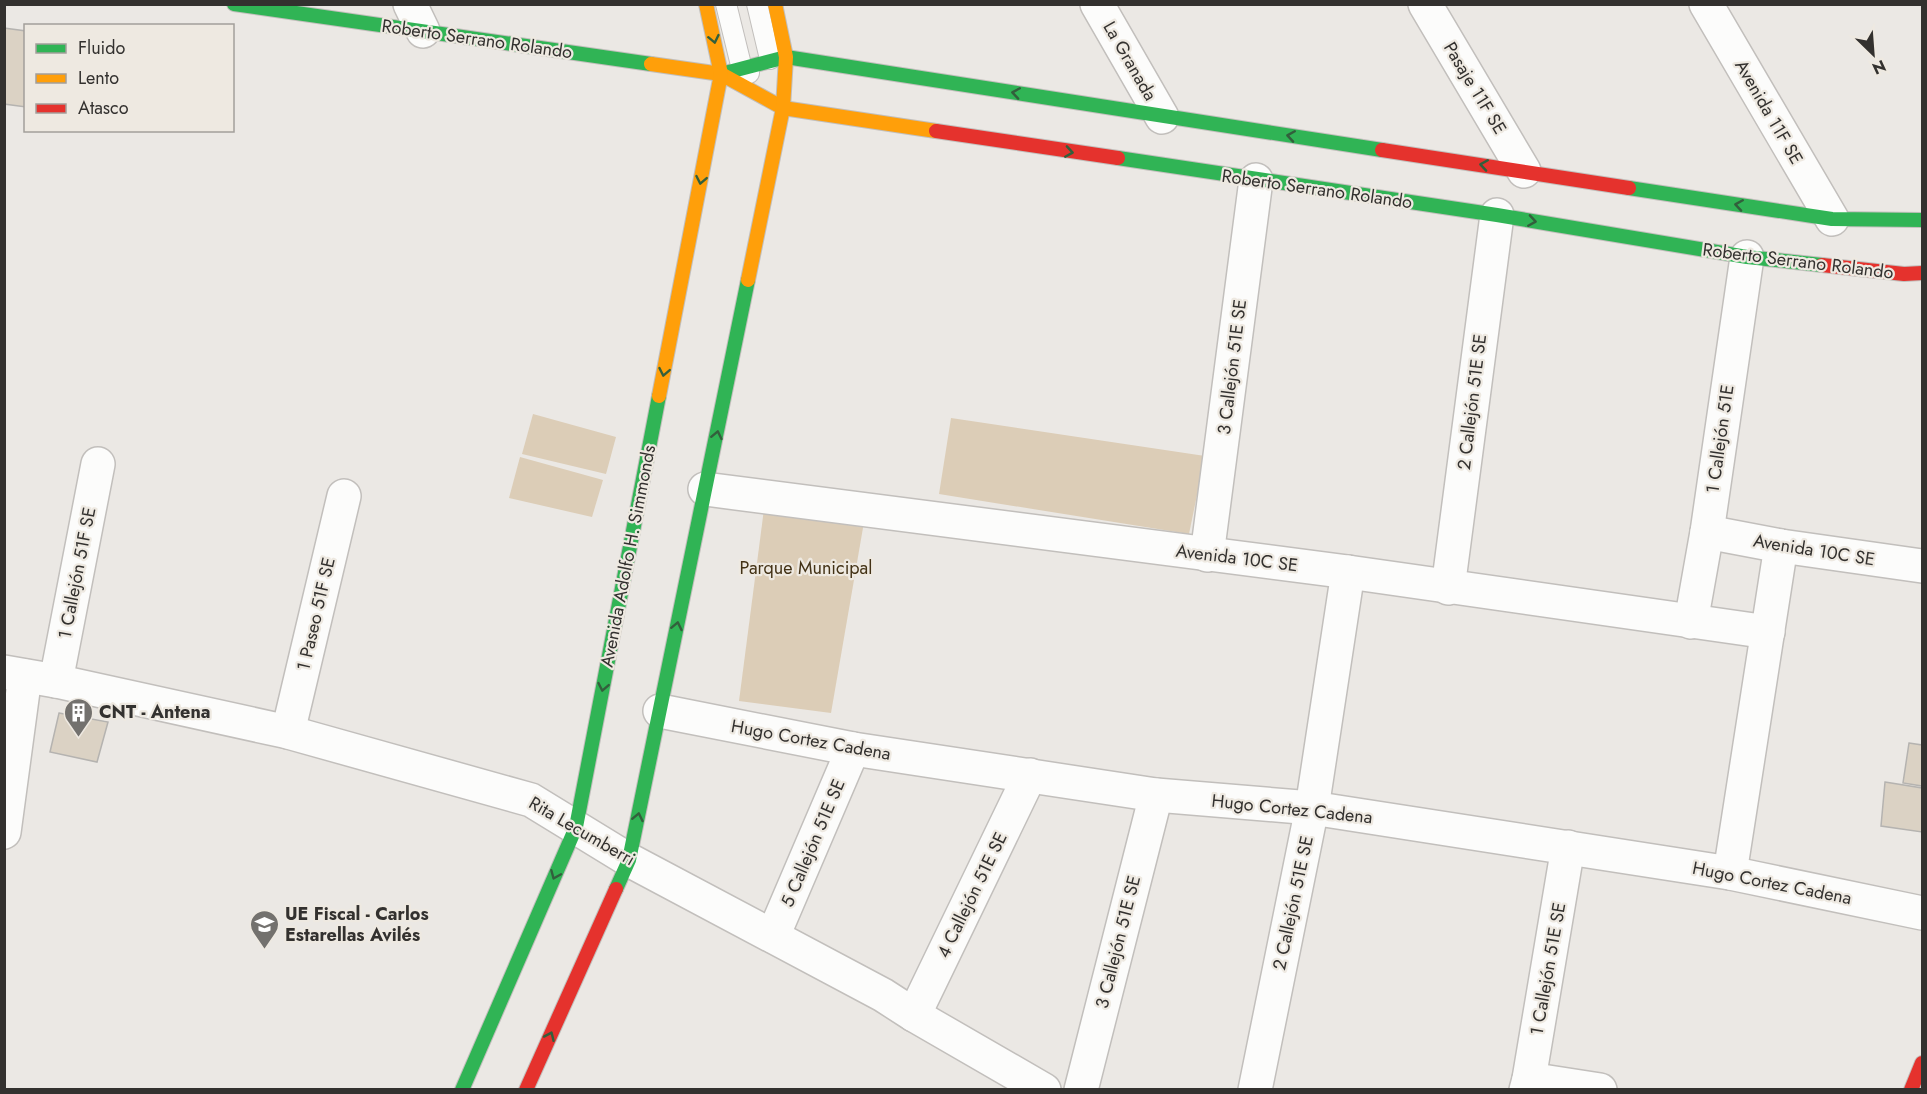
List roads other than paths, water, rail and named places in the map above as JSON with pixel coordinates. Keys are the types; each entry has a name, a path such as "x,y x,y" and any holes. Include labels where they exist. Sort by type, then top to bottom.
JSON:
{"main road":[{"name":"Roberto Serrano Rolando","path":"234,4 417,18 721,74 784,103 1256,180 1497,215 1747,256 1904,274 1923,273"},
{"name":"Avenida Adolfo H. Simmonds","path":"462,1089 576,827 721,74 706,4"},
{"path":"526,1089 629,860 784,103 775,4"},
{"name":"Roberto Serrano Rolando","path":"721,74 781,64 1162,117 1832,219 1923,220"},
{"path":"1911,1089 1923,1063"}],"street":[{"name":"La Granada","path":"1097,4 1162,117"},
{"name":"Pasaje 11F SE","path":"1425,4 1524,171"},
{"name":"Avenida 11F SE","path":"1707,4 1832,219"},
{"name":"3 Callejón 51E SE","path":"1207,555 1256,180"},
{"name":"2 Callejón 51E SE","path":"1448,588 1497,215"},
{"name":"1 Callejón 51E","path":"1691,622 1707,532 1747,256"},
{"name":"1 Callejón 51F SE","path":"4,832 28,676 98,464"},
{"name":"Avenida 10C SE","path":"705,489 1348,572 1768,632"},
{"name":"1 Paseo 51F SE","path":"288,732 344,496"},
{"name":"Avenida 10C SE","path":"1707,532 1781,546 1923,566"},
{"path":"1730,873 1781,546"},
{"name":"2 Callejón 51E SE","path":"1255,1089 1312,808 1348,572"},
{"name":"Rita Lecumberri","path":"28,676 288,732 531,800 629,860 884,995 914,1015 1044,1089"},
{"name":"Hugo Cortez Cadena","path":"660,711 853,749 1156,795 1312,808 1730,873 1923,914"},
{"name":"5 Callejón 51E SE","path":"773,936 853,749"},
{"name":"4 Callejón 51E SE","path":"914,1015 1030,775"},
{"name":"3 Callejón 51E SE","path":"1081,1089 1156,795"},
{"name":"1 Callejón 51E SE","path":"1528,1084 1568,847"},
{"path":"1528,1084 1600,1089"}],"lane":[{"path":"726,4 742,69"},
{"path":"757,4 781,64"},
{"name":"Roberto Serrano Rolando","path":"781,64 1828,230 1923,230"},
{"name":"Roberto Serrano Rolando","path":"742,69 784,103 1736,240 1907,263 1923,262"}],"place":[{"name":"CNT - Antena","path":"78,738"},
{"name":"UE Fiscal - Carlos Estarellas Avilés","path":"264,950"}],"park label":[{"name":"Parque Municipal","path":"806,568"}]}
